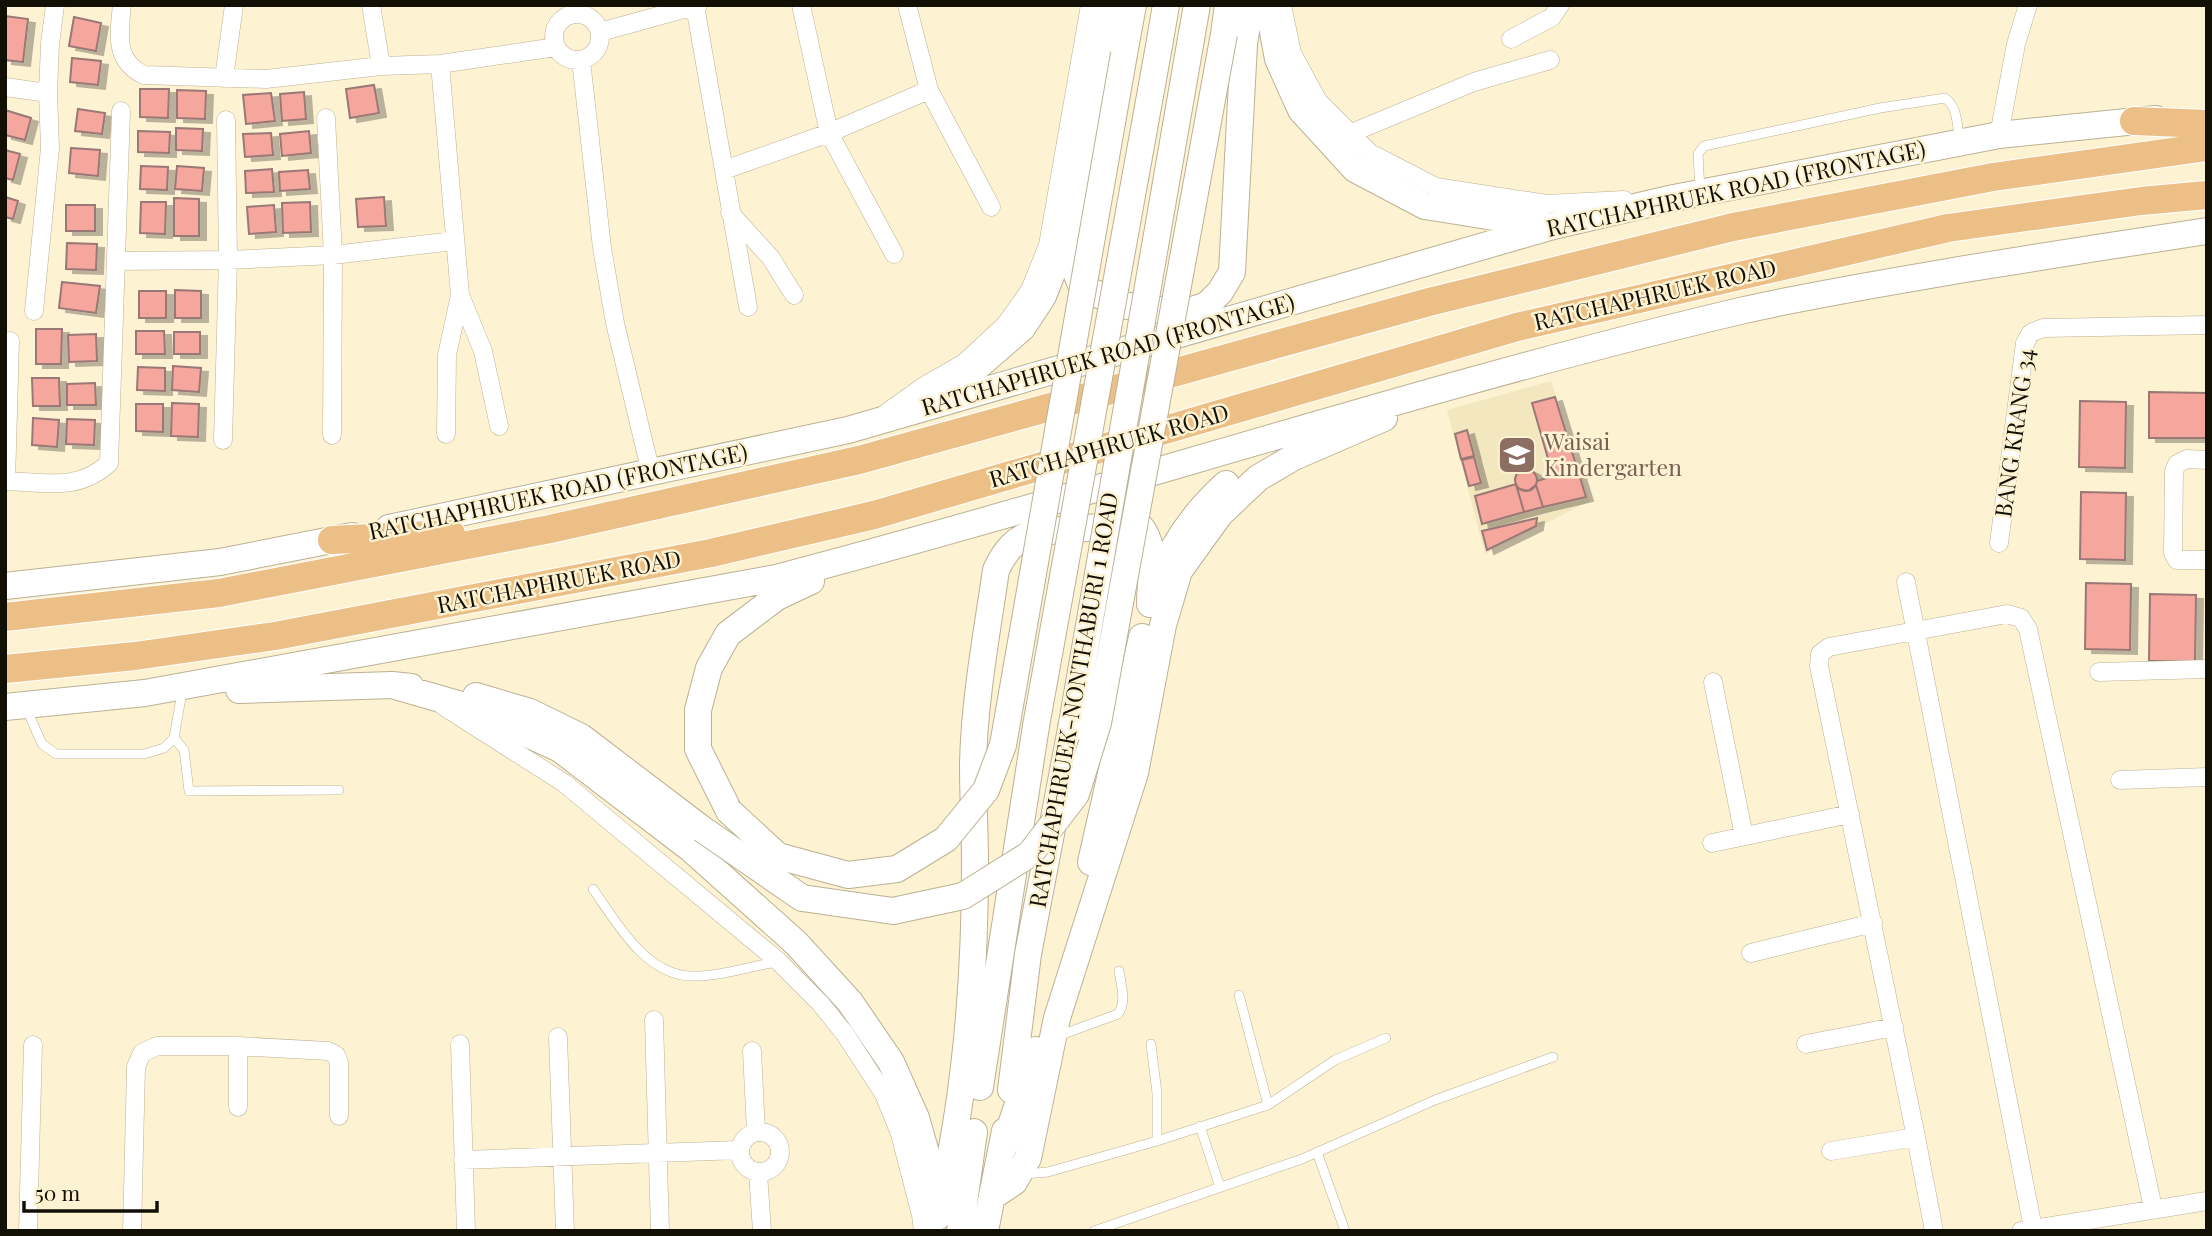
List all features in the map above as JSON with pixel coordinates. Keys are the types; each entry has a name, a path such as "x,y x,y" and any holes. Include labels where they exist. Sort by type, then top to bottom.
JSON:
{"main road":[{"path":"932,406 1022,328 1042,296 1064,243 1110,5"},
{"path":"873,553 777,597 729,634 709,668 698,710 698,749 729,811 778,856 848,876 897,869 946,839 986,790 1003,745 1133,5"},
{"name":"RATCHAPHRUEK-NONTHABURI 1 ROAD","path":"960,1231 992,997 1035,726 1167,5"},
{"name":"RATCHAPHRUEK-NONTHABURI 1 ROAD","path":"985,1231 1003,1149 1028,954 1071,729 1197,5"},
{"path":"15,706 145,693 393,685 466,693 530,712 581,737 702,829 802,898 893,911 963,896 1030,854 1076,794 1098,723 1228,5"},
{"path":"1064,243 1082,287 1121,305 1184,313 1207,304 1220,292 1231,272 1244,44 1251,5"},
{"path":"1268,5 1278,59 1301,110 1355,169 1425,206 1553,226"},
{"name":"RATCHAPHRUEK ROAD (FRONTAGE)","path":"5,586 220,562 651,473 872,423 1553,226 1700,192 1999,135 2207,113"},
{"path":"2134,121 2207,124"},
{"name":"RATCHAPHRUEK ROAD","path":"5,617 219,593 550,529 859,460 1429,302 1733,227 1993,177 2207,147"},
{"name":"RATCHAPHRUEK ROAD","path":"5,669 135,656 275,636 712,552 874,515 1517,327 1948,228 2141,201 2207,195"},
{"path":"145,693 726,589 873,553 1335,419 1573,353 1742,310 1866,286 2207,231"},
{"path":"993,1196 1014,1182 1028,1158 1057,1018 1135,773 1163,625 1179,570 1220,514 1258,478 1294,457 1366,428 1429,394"},
{"path":"1003,1149 1075,934 1150,604 1167,556 1193,517 1240,471 1335,419"},
{"path":"932,1226 952,1159 964,1082 972,987 974,756 996,570 1013,542 1024,535 1138,524 1145,531 1150,545 1150,604"},
{"path":"331,540 550,529"},
{"path":"393,685 468,707 560,749 691,849 796,943 850,1002 891,1062 916,1118 932,1174 932,1226"}],"street":[{"path":"34,311 50,148 48,93 55,5"},
{"path":"122,5 122,55 132,69 144,75 266,79 381,66 440,64 556,47"},
{"path":"225,78 234,5"},
{"path":"371,5 381,66"},
{"path":"801,5 829,133 894,254"},
{"path":"907,5 929,90 991,207"},
{"path":"872,423 924,386 964,363 1006,324 1030,290 1048,244 1090,5"},
{"path":"1282,5 1292,53 1318,101 1370,153 1436,187 1547,204 1674,198"},
{"path":"1511,39 1552,17 1560,5"},
{"path":"1999,135 2016,44 2028,5"},
{"path":"600,32 696,6 748,307"},
{"path":"569,14 582,14 594,20 600,32 599,44 592,55 581,60 571,59 562,55 556,47 553,34 558,22 569,14"},
{"path":"581,60 602,248 615,323 651,473"},
{"path":"1349,134 1474,82 1550,60"},
{"path":"440,64 460,295 483,351 499,426"},
{"path":"5,87 48,93"},
{"path":"724,170 829,133 929,90"},
{"path":"10,341 5,481 75,483 97,474 109,463 121,111"},
{"path":"326,118 333,255 332,435"},
{"path":"223,440 228,260 226,120"},
{"path":"730,212 771,258 794,295"},
{"path":"117,261 333,255 454,241"},
{"path":"446,434 447,355 460,295"},
{"name":"BANG KRANG 34","path":"1999,543 2025,343 2031,333 2043,328 2207,324"},
{"path":"2207,460 2187,459 2177,464 2174,471 2173,553 2177,560 2207,560"},
{"path":"1906,582 2027,1229 2207,1200"},
{"path":"1934,1231 1819,666 1821,654 1829,648 2007,614 2021,618 2028,629 2153,1208"},
{"path":"2099,672 2207,668"},
{"path":"1713,682 1744,836"},
{"path":"429,695 471,725 564,783 778,961 820,1003 845,1034 884,1094 900,1134 921,1215 932,1226"},
{"path":"2120,780 2207,777"},
{"path":"1712,843 1850,814"},
{"path":"1751,953 1873,923"},
{"path":"654,1020 660,1231"},
{"path":"1806,1044 1894,1027"},
{"path":"558,1037 565,1231"},
{"path":"460,1044 466,1231"},
{"path":"27,1231 33,1045"},
{"path":"132,1231 136,1067 142,1053 157,1046 238,1046 328,1051 336,1055 339,1063 338,1116"},
{"path":"238,1046 238,1107"},
{"path":"752,1051 756,1132"},
{"path":"756,1132 769,1134 775,1139 780,1151 777,1164 772,1169 758,1173 746,1168 739,1150 745,1138 756,1132"},
{"path":"1831,1152 1916,1136"},
{"path":"463,1160 739,1150"},
{"path":"758,1173 762,1231"}],"lane":[{"path":"1700,192 1698,154 1704,146 1880,108 1945,98 1954,109 1961,142"},
{"path":"15,706 42,744 56,754 144,754 164,748 174,737 182,692"},
{"path":"174,737 184,750 189,790 339,790"},
{"path":"593,889 626,935 651,961 666,970 687,976 703,976 778,961"},
{"path":"1054,1038 1118,1014 1123,1000 1118,971"},
{"path":"1239,995 1268,1104"},
{"path":"1021,1174 1048,1172 1157,1141 1268,1104 1335,1060 1386,1038"},
{"path":"1151,1044 1157,1093 1157,1141"},
{"path":"1094,1231 1317,1152 1435,1100 1553,1057"},
{"path":"1200,1126 1220,1187"},
{"path":"1317,1152 1345,1231"}],"shaded area":[{"name":"Waisai Kindergarten","path":"1551,381 1590,501 1485,554 1447,410"}],"building":[{"path":"5,16 28,19 23,62 5,60"},
{"path":"74,17 101,23 96,51 69,46"},
{"path":"72,58 101,61 98,85 70,82"},
{"path":"374,85 379,113 350,118 346,89"},
{"path":"140,89 169,89 168,118 140,117"},
{"path":"177,90 206,91 205,119 177,118"},
{"path":"304,92 306,119 282,121 280,94"},
{"path":"271,93 275,121 246,124 243,95"},
{"path":"78,109 105,113 102,134 75,131"},
{"path":"5,110 31,118 25,140 5,135"},
{"path":"176,128 203,129 202,151 176,150"},
{"path":"138,131 170,132 169,153 138,152"},
{"path":"309,131 311,153 282,156 280,134"},
{"path":"271,133 273,155 245,157 243,134"},
{"path":"71,148 100,150 98,176 69,173"},
{"path":"5,150 20,154 13,180 5,178"},
{"path":"141,166 168,167 167,190 140,189"},
{"path":"177,166 204,168 202,191 175,189"},
{"path":"272,169 274,192 246,193 245,171"},
{"path":"308,170 310,189 280,191 279,172"},
{"path":"5,197 18,201 13,219 5,217"},
{"path":"384,197 386,226 358,227 356,199"},
{"path":"174,198 199,199 199,236 174,236"},
{"path":"141,202 166,202 165,234 140,233"},
{"path":"310,202 311,232 283,233 282,203"},
{"path":"66,205 95,205 95,231 66,231"},
{"path":"274,205 276,232 249,234 247,207"},
{"path":"67,243 97,244 96,270 66,269"},
{"path":"62,282 100,286 96,313 59,308"},
{"path":"175,290 201,291 201,318 175,318"},
{"path":"139,291 166,291 166,318 139,318"},
{"path":"36,329 62,329 61,364 36,364"},
{"path":"136,331 164,331 165,354 136,354"},
{"path":"174,332 200,332 200,354 174,354"},
{"path":"96,334 97,361 69,362 68,335"},
{"path":"173,366 201,368 199,392 172,390"},
{"path":"138,367 165,368 165,391 137,390"},
{"path":"32,378 59,378 60,406 33,406"},
{"path":"95,383 96,405 67,405 67,384"},
{"path":"2149,392 2207,393 2207,438 2149,438"},
{"path":"1555,397 1586,497 1543,507 1537,481 1553,476 1532,403"},
{"path":"2080,401 2126,402 2125,468 2079,467"},
{"path":"172,403 199,404 198,437 171,436"},
{"path":"136,404 163,404 163,432 136,431"},
{"path":"33,418 59,420 57,447 32,445"},
{"path":"67,419 95,420 94,445 66,444"},
{"path":"1467,430 1474,456 1461,459 1455,434"},
{"path":"1474,457 1481,483 1469,486 1462,460"},
{"path":"1526,469 1534,472 1537,480 1534,488 1526,491 1518,488 1515,480 1518,472"},
{"path":"1516,484 1524,512 1482,524 1475,496"},
{"path":"1536,485 1543,507 1524,512 1517,488 1528,491"},
{"path":"2081,492 2126,493 2125,560 2080,559"},
{"path":"1537,518 1536,526 1487,550 1482,531"},
{"path":"2086,583 2131,584 2130,650 2085,649"},
{"path":"2150,594 2196,595 2195,661 2149,661"}],"place":[{"name":"Waisai Kindergarten","path":"1517,455"}]}
